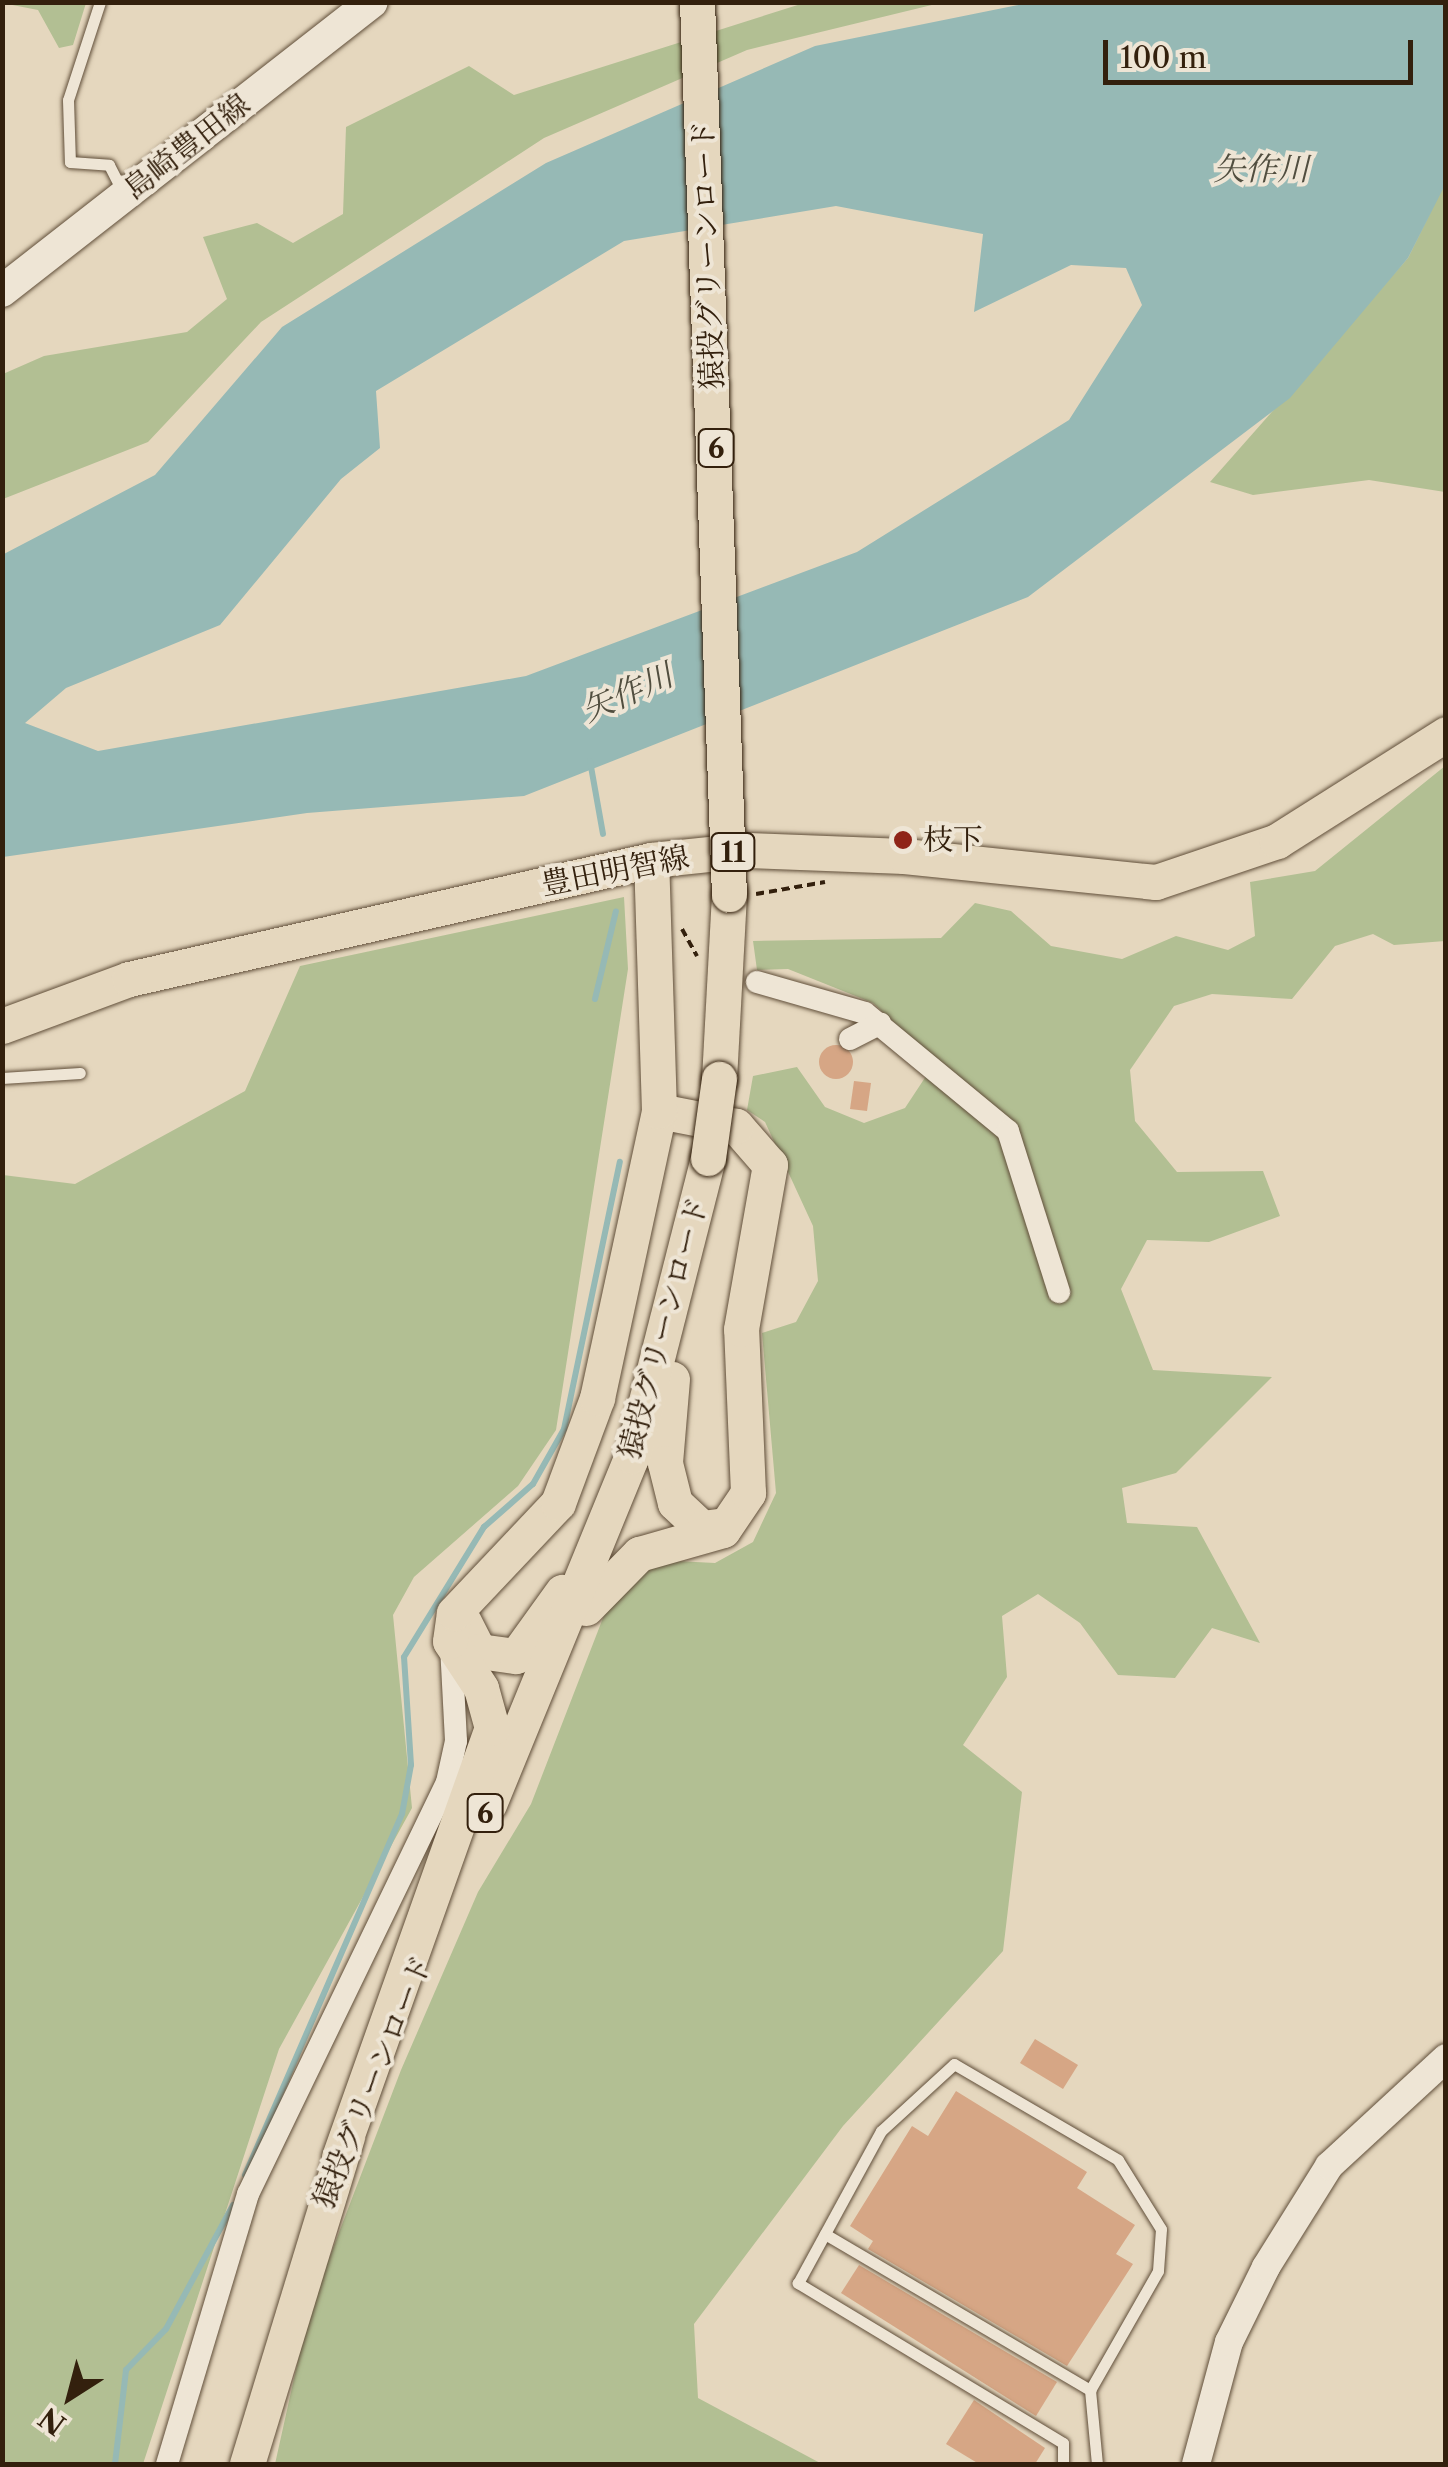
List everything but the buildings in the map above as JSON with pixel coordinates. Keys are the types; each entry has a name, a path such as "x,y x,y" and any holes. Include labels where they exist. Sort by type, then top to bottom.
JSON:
{"main road":[{"name":"島崎豊田線","path":"2,292 372,2"},
{"name":"猿投グリーンロード","path":"247,2464 339,2158 564,1638 661,1363 685,1276 708,1158 735,895 698,2"},
{"name":"豊田明智線","path":"2,1026 129,980 650,860 748,850 904,856 1156,882 1277,842 1446,734"},
{"path":"339,2158 382,2014 479,1780 492,1728 481,1688 450,1640 454,1613 543,1524 581,1455 659,1110 650,860"},
{"path":"564,1638 626,1562 735,1520 748,1492 741,1329 770,1165 736,1126 659,1110"},
{"path":"685,1276 668,1485 692,1523 735,1520"},
{"path":"483,1582 466,1608 466,1634 491,1657 516,1656 559,1598 661,1363"}],"street":[{"path":"757,982 842,1001 880,1024 1008,1132 1059,1292"},
{"path":"850,1039 880,1024"},
{"path":"167,2464 248,2194 446,1782 456,1741 450,1640"},
{"path":"1196,2464 1229,2342 1277,2250 1329,2166 1446,2058"}],"lane":[{"path":"100,2 68,100 70,162 109,165 126,195"},
{"path":"2,1078 80,1073"},
{"path":"1063,2464 1063,2443 798,2283 881,2131 954,2064 1118,2160 1161,2229 1158,2272 1090,2390 1097,2464"},
{"path":"825,2234 1090,2390"}],"path":[{"path":"735,895 830,882"},
{"path":"680,925 700,960"}],"green space":[{"path":"2,3 86,3 73,45 59,48 38,10"},
{"path":"804,3 940,3 747,50 544,138 261,322 148,442 3,499 3,374 44,356 187,332 227,299 203,237 257,223 293,243 343,214 346,127 469,66 514,95"},
{"path":"1445,183 1445,492 1369,480 1253,495 1210,482 1408,258"},
{"path":"1445,766 1445,941 1394,945 1373,934 1335,946 1292,999 1212,994 1174,1006 1130,1070 1135,1121 1177,1172 1263,1171 1280,1216 1209,1242 1147,1240 1121,1289 1153,1370 1272,1377 1176,1473 1122,1488 1127,1523 1197,1527 1260,1643 1212,1628 1175,1678 1118,1675 1080,1623 1038,1594 1002,1616 1007,1677 963,1745 1022,1792 1003,1951 843,2126 694,2324 698,2398 822,2464 275,2464 309,2311 401,2070 478,1892 531,1804 608,1605 657,1560 715,1563 753,1542 776,1493 762,1333 796,1322 818,1281 813,1226 765,1122 747,1110 753,1076 797,1067 825,1107 864,1123 905,1108 936,1061 873,1003 788,969 757,970 753,941 941,938 975,903 1011,911 1051,946 1122,959 1176,936 1228,950 1255,936 1250,882 1315,871"},
{"path":"624,897 628,969 556,1430 518,1486 414,1577 393,1615 412,1808 279,2049 143,2464 3,2464 3,1175 75,1184 245,1091 300,966"}],"water":[{"name":"矢作川","path":"1028,3 1445,3 1445,185 1408,258 1290,398 1028,597 524,796 307,813 3,857 2,555 155,475 282,327 546,163 815,46","holes":["836,206 983,234 974,312 1071,265 1126,268 1142,305 1069,420 857,552 526,676 98,751 25,723 66,688 220,625 341,479 380,448 376,391 624,241"]}],"waterway":[{"path":"590,761 603,834"},
{"path":"595,999 616,911"},
{"path":"245,2175 402,1814 411,1765 404,1657 484,1527 533,1484 564,1429 620,1162"},
{"path":"115,2464 126,2370 166,2329 233,2205"}],"place":[{"name":"枝下","path":"903,840"}]}
